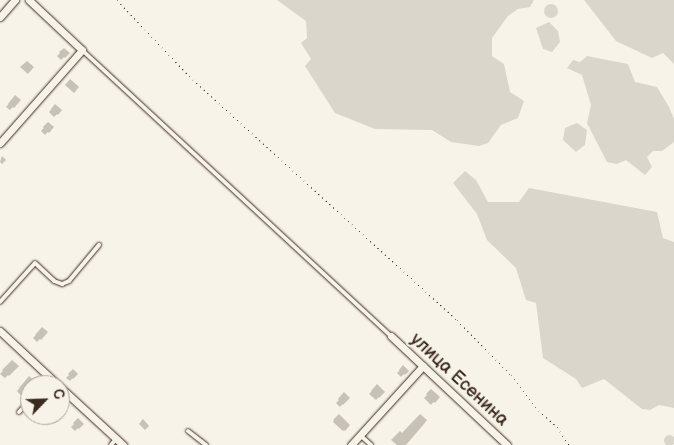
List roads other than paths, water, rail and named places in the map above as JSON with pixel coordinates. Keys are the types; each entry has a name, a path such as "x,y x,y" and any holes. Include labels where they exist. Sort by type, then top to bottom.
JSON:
{"street":[{"path":"0,17 15,0"},
{"path":"0,143 82,50 29,0"},
{"path":"0,331 48,375"},
{"name":"улица Есенина","path":"390,336 507,445"},
{"path":"351,445 423,366"},
{"path":"70,396 123,445"}],"lane":[{"path":"82,50 390,336"},
{"path":"0,302 35,263 54,281 62,284 69,281 99,245"},
{"path":"188,431 206,445"},
{"path":"360,435 371,445"},
{"path":"111,445 116,439"}]}
